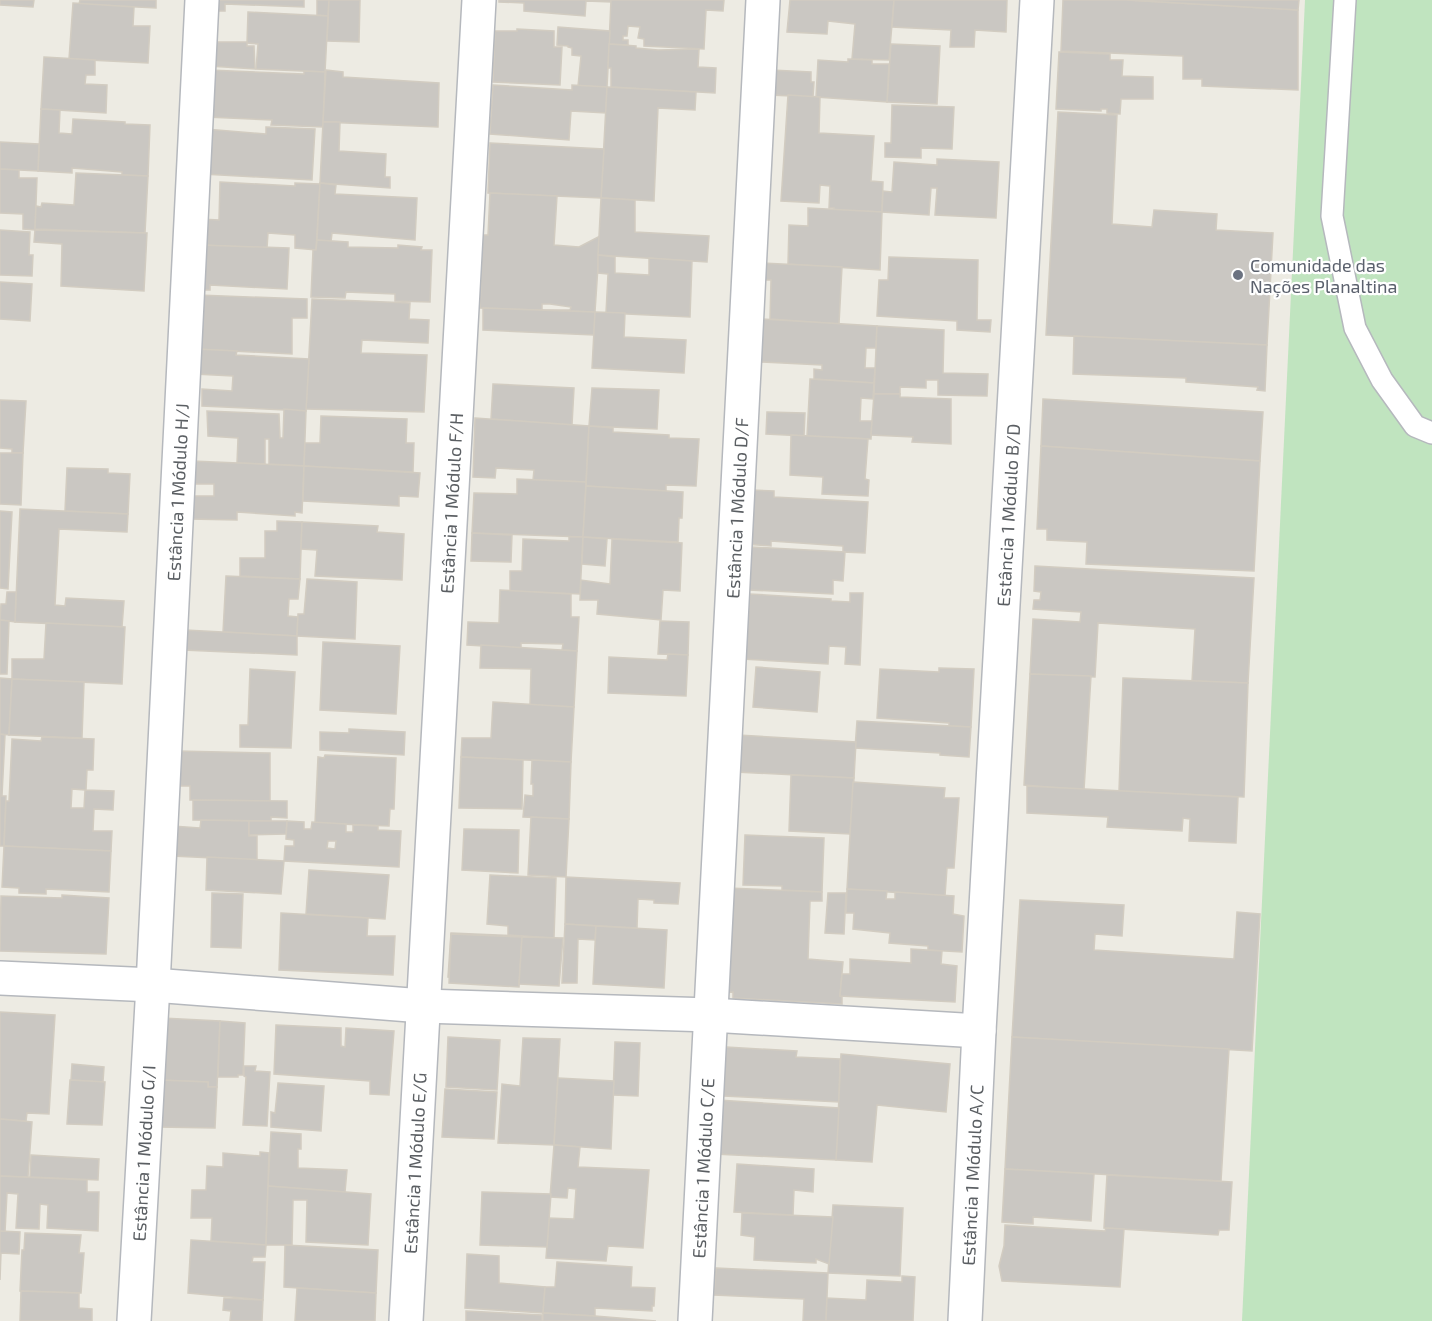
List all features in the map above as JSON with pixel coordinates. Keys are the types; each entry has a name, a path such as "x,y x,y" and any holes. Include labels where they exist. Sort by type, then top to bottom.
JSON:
{"street":[{"name":"Estância 1 Módulo H/J","path":"153,985 202,0"},
{"name":"Estância 1 Módulo F/H","path":"423,1006 479,0"},
{"name":"Estância 1 Módulo D/F","path":"711,1015 763,0"},
{"name":"Estância 1 Módulo B/D","path":"979,1031 1037,0"},
{"path":"0,978 153,985 423,1006 711,1015 979,1031"},
{"name":"Estância 1 Módulo G/I","path":"134,1321 153,985"},
{"name":"Estância 1 Módulo E/G","path":"406,1321 423,1006"},
{"name":"Estância 1 Módulo C/E","path":"695,1321 711,1015"},
{"name":"Estância 1 Módulo A/C","path":"965,1321 979,1031"}],"lane":[{"path":"1349,5 1332,216 1355,328 1382,380 1415,426 1432,433"}],"green space":[{"path":"1305,0 1432,0 1432,1321 1242,1321"}],"building":[{"path":"0,0 34,0 33,7 0,5"},
{"path":"80,0 156,0 156,8 79,4"},
{"path":"211,0 304,0 304,7 225,4 225,11 212,11"},
{"path":"317,0 329,0 328,16 317,15"},
{"path":"329,0 360,0 359,42 327,41"},
{"path":"499,0 611,0 611,2 586,1 585,16 524,11 524,3 499,2"},
{"path":"611,0 724,0 723,11 706,10 704,49 644,46 644,39 638,38 640,27 628,26 627,36 623,36 623,40 628,40 628,45 609,44"},
{"path":"790,0 894,0 889,60 852,59 855,24 828,21 827,34 787,32"},
{"path":"894,0 1007,0 1006,32 975,30 974,47 950,47 951,30 892,27"},
{"path":"1063,0 1127,0 1298,10 1298,90 1202,86 1202,79 1183,79 1183,56 1061,51"},
{"path":"1127,0 1299,0 1298,10"},
{"path":"73,3 134,7 133,26 150,26 148,63 69,59"},
{"path":"248,12 328,16 325,72 256,69 258,44 247,43"},
{"path":"558,27 610,31 607,87 578,86 581,56 572,55 572,48 568,46 557,45"},
{"path":"517,29 554,31 554,47 562,47 560,85 493,82 495,31 517,31"},
{"path":"211,42 247,42 247,46 254,46 255,69 209,66"},
{"path":"609,44 658,50 699,49 698,67 716,68 715,93 611,87 611,68 608,68"},
{"path":"891,44 940,46 937,104 887,102"},
{"path":"1059,52 1110,54 1110,60 1123,60 1122,76 1153,77 1153,99 1121,99 1120,114 1107,113 1107,109 1101,109 1101,111 1056,109"},
{"path":"44,57 95,60 95,75 86,75 85,84 107,85 106,113 41,109"},
{"path":"848,59 872,60 872,64 889,64 887,102 816,97 818,60 848,62"},
{"path":"209,70 304,74 304,71 325,72 323,127 271,125 272,120 207,117"},
{"path":"326,70 343,72 343,77 439,83 438,127 323,122"},
{"path":"771,70 811,72 811,82 814,82 813,97 770,95"},
{"path":"493,85 572,90 572,85 607,87 606,113 571,111 569,140 490,134"},
{"path":"607,87 696,92 695,110 658,108 654,201 601,198"},
{"path":"788,95 820,97 819,133 874,136 871,181 883,182 882,212 829,208 830,186 820,185 819,203 781,201"},
{"path":"892,105 954,107 952,149 921,148 921,158 885,157 885,143 891,143"},
{"path":"41,109 60,110 59,133 72,134 73,119 150,125 148,176 72,168 72,173 38,171"},
{"path":"1058,112 1117,115 1112,224 1152,227 1154,210 1217,214 1216,230 1273,233 1267,345 1046,335"},
{"path":"323,122 340,122 339,151 386,154 385,177 390,177 390,188 320,183"},
{"path":"266,127 315,129 312,180 203,174 206,129 266,134"},
{"path":"0,142 39,144 38,171 0,169"},
{"path":"490,143 604,149 601,198 488,193"},
{"path":"937,159 999,162 996,218 935,215 937,188 931,188 929,215 882,212 883,191 892,192 894,162 937,165"},
{"path":"0,169 19,170 19,178 37,178 35,230 23,229 23,214 0,213"},
{"path":"76,173 148,176 145,233 35,229 36,206 41,207 42,203 74,205"},
{"path":"220,182 295,186 295,183 320,184 316,250 295,248 295,235 268,233 267,248 200,245 201,219 219,220"},
{"path":"320,183 336,185 335,194 417,198 415,240 332,233 331,242 317,240"},
{"path":"490,193 557,196 554,245 579,247 600,236 595,312 480,308 483,235 488,235","holes":["542,304 571,307 570,310 542,310"]},
{"path":"601,198 635,200 635,232 709,236 707,262 598,255"},
{"path":"808,208 882,212 880,270 788,264 789,225 808,226"},
{"path":"0,230 30,232 29,255 33,255 32,276 0,275"},
{"path":"35,230 147,233 144,291 61,286 62,244 34,242"},
{"path":"317,240 348,242 348,247 398,248 398,245 432,250 430,302 395,301 395,294 346,292 345,298 311,297 313,250 316,250"},
{"path":"200,245 289,248 287,289 210,285 210,290 198,290"},
{"path":"598,255 615,257 615,273 649,275 649,258 692,261 690,317 606,313 608,274 598,273"},
{"path":"889,257 978,260 977,320 991,320 990,332 957,330 957,321 877,316 879,280 888,280"},
{"path":"762,263 842,267 839,324 770,319 771,280 761,280"},
{"path":"0,282 32,284 30,321 0,319"},
{"path":"198,295 307,299 307,318 292,318 292,354 193,349"},
{"path":"312,299 410,303 409,319 429,320 428,343 362,340 361,353 427,355 424,412 306,409"},
{"path":"483,308 595,312 594,335 483,330"},
{"path":"595,312 625,313 624,337 686,340 684,373 592,368"},
{"path":"762,319 877,326 876,348 866,348 865,368 875,368 874,383 814,379 814,369 822,370 822,365 760,362"},
{"path":"877,326 944,330 943,373 988,374 987,396 938,395 938,380 926,380 926,388 900,387 900,394 874,394"},
{"path":"1074,336 1267,345 1265,391 1257,390 1258,387 1186,382 1186,378 1073,374"},
{"path":"196,349 237,351 236,355 309,359 306,411 202,406 202,389 232,391 233,376 195,374"},
{"path":"810,379 874,383 873,399 861,398 860,421 872,421 871,439 807,436"},
{"path":"493,384 574,388 572,425 491,419"},
{"path":"592,388 659,390 657,429 589,426"},
{"path":"874,394 951,399 951,444 912,442 913,437 871,435"},
{"path":"1043,399 1263,412 1260,461 1041,446"},
{"path":"0,400 26,401 23,453 12,453 12,449 0,448"},
{"path":"284,409 306,411 304,466 269,464 269,439 265,439 265,464 237,463 238,438 208,436 207,411 279,414 280,438 283,438"},
{"path":"767,412 805,413 804,436 766,434"},
{"path":"321,416 407,419 406,443 414,443 413,472 304,466 305,443 320,443"},
{"path":"475,418 589,426 586,482 533,480 534,470 496,468 495,478 473,477"},
{"path":"589,426 613,428 613,432 699,439 696,486 666,485 666,491 586,486"},
{"path":"791,435 868,439 865,479 869,480 868,496 822,494 823,477 790,475"},
{"path":"1041,446 1260,461 1254,571 1086,564 1087,542 1047,540 1047,529 1037,529"},
{"path":"0,453 23,453 21,505 0,504"},
{"path":"192,461 304,466 302,513 295,512 295,516 237,512 237,520 189,519 190,496 214,496 214,484 191,484"},
{"path":"304,466 420,473 418,497 399,496 399,506 303,501"},
{"path":"67,468 108,469 108,473 130,474 128,514 65,511"},
{"path":"517,479 586,482 583,537 472,533 474,493 517,494"},
{"path":"586,486 683,492 678,542 583,537"},
{"path":"750,490 774,491 774,497 868,502 865,553 843,552 843,546 771,541 771,546 745,544"},
{"path":"20,509 128,514 127,532 59,529 55,605 65,606 66,598 124,601 122,627 15,622"},
{"path":"0,511 12,512 8,589 0,588"},
{"path":"277,521 302,522 300,579 240,576 240,558 265,558 265,531 277,531"},
{"path":"302,522 378,526 377,532 404,534 402,580 315,576 317,550 301,549"},
{"path":"472,533 512,535 511,562 471,561"},
{"path":"569,537 583,537 580,594 510,591 510,571 522,571 523,539 569,541"},
{"path":"583,537 607,539 605,566 582,564"},
{"path":"612,539 682,543 680,591 663,590 661,620 597,614 598,600 580,600 581,580 610,584"},
{"path":"751,547 845,552 843,581 833,580 833,594 749,590"},
{"path":"1035,566 1254,578 1248,683 1192,681 1195,629 1098,623 1095,677 1030,674 1033,619 1080,622 1081,612 1033,609 1034,600 1040,600 1041,592 1034,591"},
{"path":"226,576 300,579 298,599 289,599 288,616 298,617 297,636 223,632"},
{"path":"307,579 357,582 355,639 297,636 298,614 304,614"},
{"path":"500,590 571,594 571,617 579,617 577,651 562,650 563,644 521,643 521,648 467,645 468,622 499,623"},
{"path":"7,592 16,592 15,622 0,620 1,604 6,604"},
{"path":"850,593 863,593 860,665 845,664 846,647 829,646 828,664 742,659 742,640 747,640 750,594 850,602"},
{"path":"0,620 9,621 7,674 0,674"},
{"path":"660,621 689,622 688,655 658,654"},
{"path":"46,623 125,627 122,684 12,679 12,659 44,659"},
{"path":"185,630 297,636 297,655 183,650"},
{"path":"323,642 400,646 396,714 320,710"},
{"path":"481,645 577,651 574,707 530,705 531,669 480,668"},
{"path":"668,654 688,655 686,696 608,693 609,657 667,660"},
{"path":"756,667 820,672 817,712 753,707"},
{"path":"939,668 974,669 971,727 949,726 949,723 877,718 880,669 939,672"},
{"path":"250,669 295,672 291,748 240,747 240,725 248,725"},
{"path":"1030,674 1091,676 1084,790 1024,785"},
{"path":"0,678 12,679 9,735 0,734"},
{"path":"1123,678 1248,683 1244,797 1119,791"},
{"path":"12,679 84,682 82,738 9,735"},
{"path":"493,702 574,707 571,762 461,757 462,738 491,738"},
{"path":"857,721 971,727 969,757 855,748"},
{"path":"349,729 405,732 404,755 320,750 320,732 349,733"},
{"path":"0,734 5,735 2,796 6,796 4,846 0,846"},
{"path":"738,735 856,742 854,778 736,772"},
{"path":"42,737 94,739 93,770 87,770 86,790 114,791 113,810 94,809 93,831 112,831 111,851 4,846 12,739 41,741","holes":["72,789 85,790 84,808 71,808"]},
{"path":"177,751 270,753 270,801 190,800 190,786 176,786"},
{"path":"325,755 396,758 394,809 390,809 389,826 315,823 318,757 324,758"},
{"path":"461,757 523,760 522,809 459,808"},
{"path":"532,760 571,762 569,819 523,817 525,795 533,796"},
{"path":"791,775 854,778 850,834 789,831"},
{"path":"853,782 945,788 944,798 959,798 954,868 947,868 945,896 847,889"},
{"path":"1027,786 1238,797 1236,843 1189,841 1190,819 1183,818 1182,831 1107,827 1108,817 1027,813"},
{"path":"193,800 287,801 287,818 271,817 271,821 193,820"},
{"path":"531,817 569,819 566,877 528,875"},
{"path":"201,820 249,821 249,836 257,836 257,860 172,856 173,826 200,828"},
{"path":"249,821 287,821 286,834 249,835"},
{"path":"287,821 304,822 304,829 311,829 312,822 346,824 346,832 353,832 353,825 378,826 378,830 401,831 399,867 284,861 285,846 294,846 294,840 286,839","holes":["328,841 336,841 335,849 327,848"]},
{"path":"464,829 519,830 518,873 462,870"},
{"path":"745,835 824,838 822,892 782,890 782,886 743,885"},
{"path":"4,846 111,851 109,892 46,889 46,894 19,893 19,888 2,887"},
{"path":"207,857 284,861 281,894 206,890"},
{"path":"309,870 389,875 385,919 306,914"},
{"path":"490,875 556,878 554,938 508,935 508,926 487,924"},
{"path":"566,877 680,883 678,904 654,903 654,900 638,899 637,928 565,924"},
{"path":"728,888 822,892 822,901 810,901 808,959 843,962 840,996 842,996 842,1004 733,998 733,992 723,993"},
{"path":"847,889 887,891 886,899 895,899 895,892 954,896 953,914 964,916 962,952 928,950 928,946 889,943 890,933 853,929 854,913 846,913"},
{"path":"212,893 243,894 241,948 211,947"},
{"path":"828,893 846,893 844,934 825,933"},
{"path":"62,895 109,898 106,954 0,951 1,896 62,898"},
{"path":"1020,900 1124,905 1122,936 1095,934 1094,950 1234,959 1237,912 1260,914 1252,1051 1012,1037"},
{"path":"281,913 368,918 367,936 395,936 393,975 279,970"},
{"path":"565,924 596,926 595,940 578,939 577,983 562,983"},
{"path":"596,926 667,930 664,988 593,984"},
{"path":"451,933 522,936 520,981 448,977"},
{"path":"451,934 522,937 519,987 449,983"},
{"path":"522,937 563,938 559,986 519,984"},
{"path":"911,949 942,951 941,964 957,966 955,1002 840,996 842,974 850,974 850,959 911,963"},
{"path":"0,1012 55,1015 49,1114 27,1113 26,1121 0,1119"},
{"path":"162,1018 220,1021 217,1087 208,1087 208,1082 157,1080"},
{"path":"220,1021 245,1023 243,1075 238,1075 238,1077 218,1077"},
{"path":"276,1025 341,1028 341,1046 345,1047 346,1028 394,1031 389,1095 370,1094 370,1081 274,1074"},
{"path":"448,1037 500,1040 497,1090 446,1087"},
{"path":"1012,1037 1229,1049 1221,1181 1005,1169"},
{"path":"523,1038 560,1039 554,1145 498,1143 502,1084 520,1086"},
{"path":"615,1042 640,1043 638,1096 613,1095"},
{"path":"726,1047 797,1051 796,1057 840,1059 839,1102 724,1096"},
{"path":"841,1054 950,1064 946,1112 877,1105 872,1162 836,1160"},
{"path":"72,1064 104,1067 103,1082 71,1080"},
{"path":"244,1066 256,1066 255,1071 270,1072 267,1126 243,1125 246,1077"},
{"path":"558,1078 614,1081 611,1149 554,1145"},
{"path":"70,1080 105,1082 102,1125 67,1124"},
{"path":"160,1080 208,1082 208,1087 217,1087 215,1128 157,1127"},
{"path":"278,1083 324,1086 321,1131 271,1127 271,1112 275,1113"},
{"path":"445,1089 497,1092 494,1139 442,1137"},
{"path":"718,1100 839,1108 836,1160 715,1154"},
{"path":"0,1119 32,1122 28,1177 0,1176"},
{"path":"271,1132 301,1134 298,1168 347,1170 345,1192 268,1186"},
{"path":"554,1145 580,1147 578,1167 649,1170 643,1248 608,1246 606,1261 546,1258 549,1218 574,1219 576,1189 568,1188 567,1198 550,1197"},
{"path":"260,1152 269,1153 266,1245 211,1241 212,1218 191,1218 192,1190 206,1190 207,1166 223,1167 223,1153 260,1156"},
{"path":"31,1155 99,1159 98,1180 30,1177"},
{"path":"737,1164 814,1169 813,1192 794,1190 793,1215 734,1212"},
{"path":"1005,1169 1094,1174 1091,1221 1033,1217 1033,1224 1002,1222"},
{"path":"1107,1175 1232,1182 1229,1230 1219,1230 1218,1235 1104,1228"},
{"path":"0,1176 87,1180 87,1192 99,1192 98,1231 47,1228 48,1205 40,1204 39,1229 16,1228 18,1194 7,1193 5,1232 0,1231"},
{"path":"268,1186 371,1194 368,1245 306,1242 307,1200 293,1200 292,1245 266,1245"},
{"path":"482,1192 551,1194 547,1247 480,1245"},
{"path":"833,1205 903,1208 900,1276 828,1273"},
{"path":"742,1213 833,1217 829,1264 816,1259 816,1263 754,1260 755,1237 741,1235"},
{"path":"1005,1225 1105,1231 1106,1228 1124,1229 1120,1287 1002,1281 999,1266 1004,1246"},
{"path":"0,1231 20,1232 19,1254 1,1253 0,1280"},
{"path":"25,1233 81,1235 79,1253 84,1253 81,1293 20,1291"},
{"path":"191,1240 266,1245 265,1257 253,1257 252,1262 265,1262 263,1300 188,1293"},
{"path":"285,1245 378,1250 376,1293 284,1287"},
{"path":"467,1254 499,1256 499,1283 545,1287 543,1313 465,1308"},
{"path":"557,1262 632,1267 631,1287 655,1288 652,1311 595,1308 595,1316 543,1313 545,1287 555,1287"},
{"path":"716,1268 828,1273 826,1321 803,1321 804,1299 714,1295"},
{"path":"902,1276 915,1277 913,1321 826,1321 827,1298 866,1300 867,1280 902,1282"},
{"path":"297,1288 376,1293 375,1321 295,1321"},
{"path":"21,1291 79,1293 79,1308 92,1309 92,1321 20,1321"},
{"path":"224,1298 263,1300 262,1321 230,1321 231,1311 223,1310"},
{"path":"466,1311 542,1315 542,1321 466,1321"},
{"path":"543,1313 595,1316 656,1321 543,1321"}],"place":[{"name":"Comunidade das Nações Planaltina","path":"1238,275"}]}
